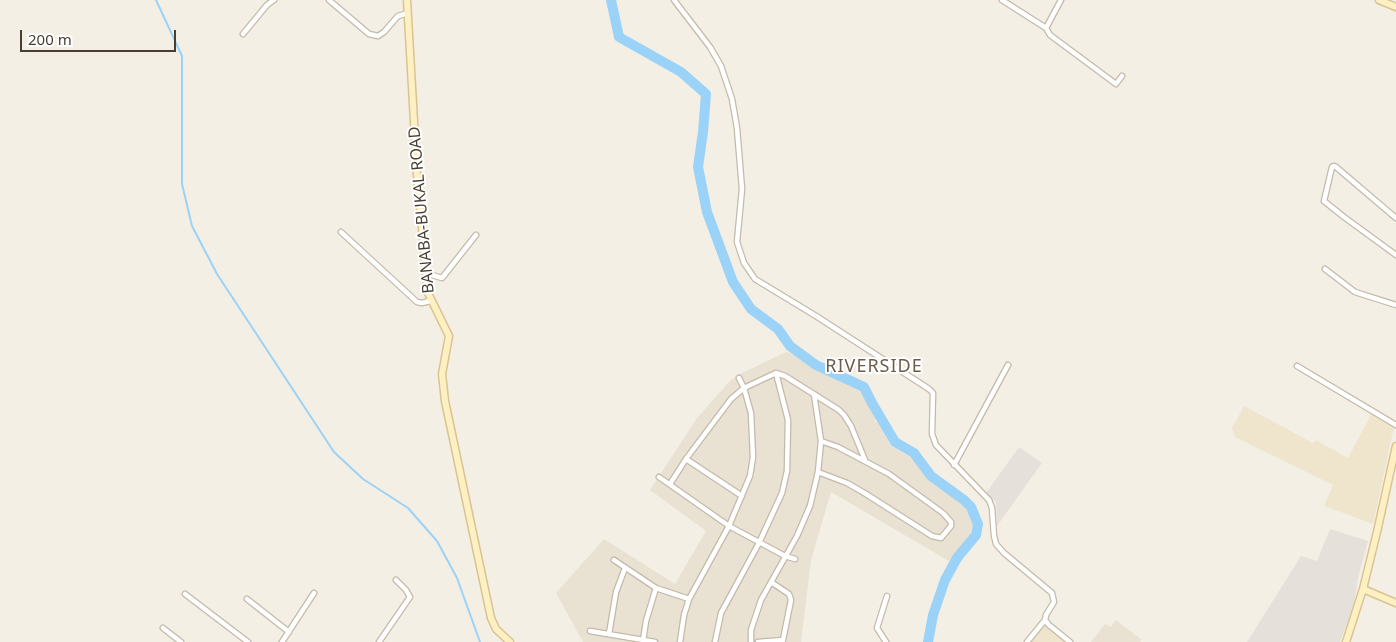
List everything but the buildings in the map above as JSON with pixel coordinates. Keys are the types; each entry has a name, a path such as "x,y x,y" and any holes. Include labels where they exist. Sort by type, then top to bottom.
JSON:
{"street":[{"path":"242,34 267,5 274,0"},
{"path":"329,0 369,34 378,36 398,16 408,13"},
{"name":"BANABA-BUKAL ROAD","path":"407,0 425,273 430,301 449,336 442,374 445,400 487,600 496,628 510,642"},
{"path":"674,0 710,47 721,66 732,99 737,128 742,190 737,242 744,262 755,279 816,316 933,393 934,440 936,445 989,500 992,508 994,536 998,547 1052,593 1054,602 1045,620 1027,642"},
{"path":"1002,0 1046,28 1050,35 1116,84 1122,76"},
{"path":"1046,28 1061,0"},
{"path":"1379,0 1396,7"},
{"path":"1396,218 1336,167 1332,168 1324,200 1396,255"},
{"path":"341,232 417,302 430,301"},
{"path":"425,273 442,278 476,235"},
{"path":"1325,269 1355,292 1396,305"},
{"path":"954,465 1008,364"},
{"path":"1297,366 1396,425"},
{"path":"715,642 721,613 759,543 782,493 787,471 788,420 776,373"},
{"path":"670,484 686,459 731,399 744,388 776,373 785,376 844,415 865,460"},
{"path":"682,641 684,615 689,599 729,526 750,476 754,457 751,413 739,378"},
{"path":"751,642 754,617 810,506 818,472 821,441 814,394"},
{"path":"818,472 859,490 932,536 941,538 951,526 951,522 943,513 889,474 865,460 821,441"},
{"path":"1346,642 1363,589 1396,446"},
{"path":"686,459 742,496"},
{"path":"659,477 729,526 785,556 795,558"},
{"path":"614,560 656,588 689,599"},
{"path":"609,634 616,592 626,568"},
{"path":"379,642 410,597 396,580"},
{"path":"758,642 783,640 791,600 789,594 771,582"},
{"path":"643,641 648,613 656,588"},
{"path":"1363,589 1396,603"},
{"path":"282,642 314,593"},
{"path":"185,594 248,642"},
{"path":"886,642 877,628 887,596"},
{"path":"248,599 289,632"},
{"path":"1045,620 1049,626 1070,642"},
{"path":"163,628 181,642"},
{"path":"590,631 655,642"}],"shaded area":[{"path":"786,352 791,353 811,366 852,383 861,390 871,406 876,423 878,423 891,446 914,459 929,481 958,500 967,509 973,523 967,541 949,561 831,492 811,560 801,642 583,642 556,593 604,539 675,584 706,531 650,490 697,418 729,382 738,375"},
{"path":"1244,406 1313,443 1316,440 1348,458 1372,413 1394,427 1373,524 1324,506 1333,485 1235,437 1232,428"},
{"path":"1019,447 1042,463 997,526 996,502 986,493"},
{"path":"1330,529 1368,541 1358,578 1354,606 1340,642 1247,642 1301,556 1317,561"},
{"path":"1116,620 1142,640 1140,642 1091,642 1105,624 1111,627"},
{"path":"1044,624 1066,642 1031,642"}],"waterway":[{"path":"156,0 182,56 182,184 192,226 217,274 334,452 363,479 408,508 437,541 457,578 480,642"},
{"path":"611,0 619,37 681,72 706,94 698,167 707,212 733,282 751,309 778,329 790,346 816,365 864,387 895,442 914,453 931,476 971,507 978,524 976,535 957,558 945,580 933,615 928,642"}],"district":[{"name":"RIVERSIDE","path":"874,367"}]}
